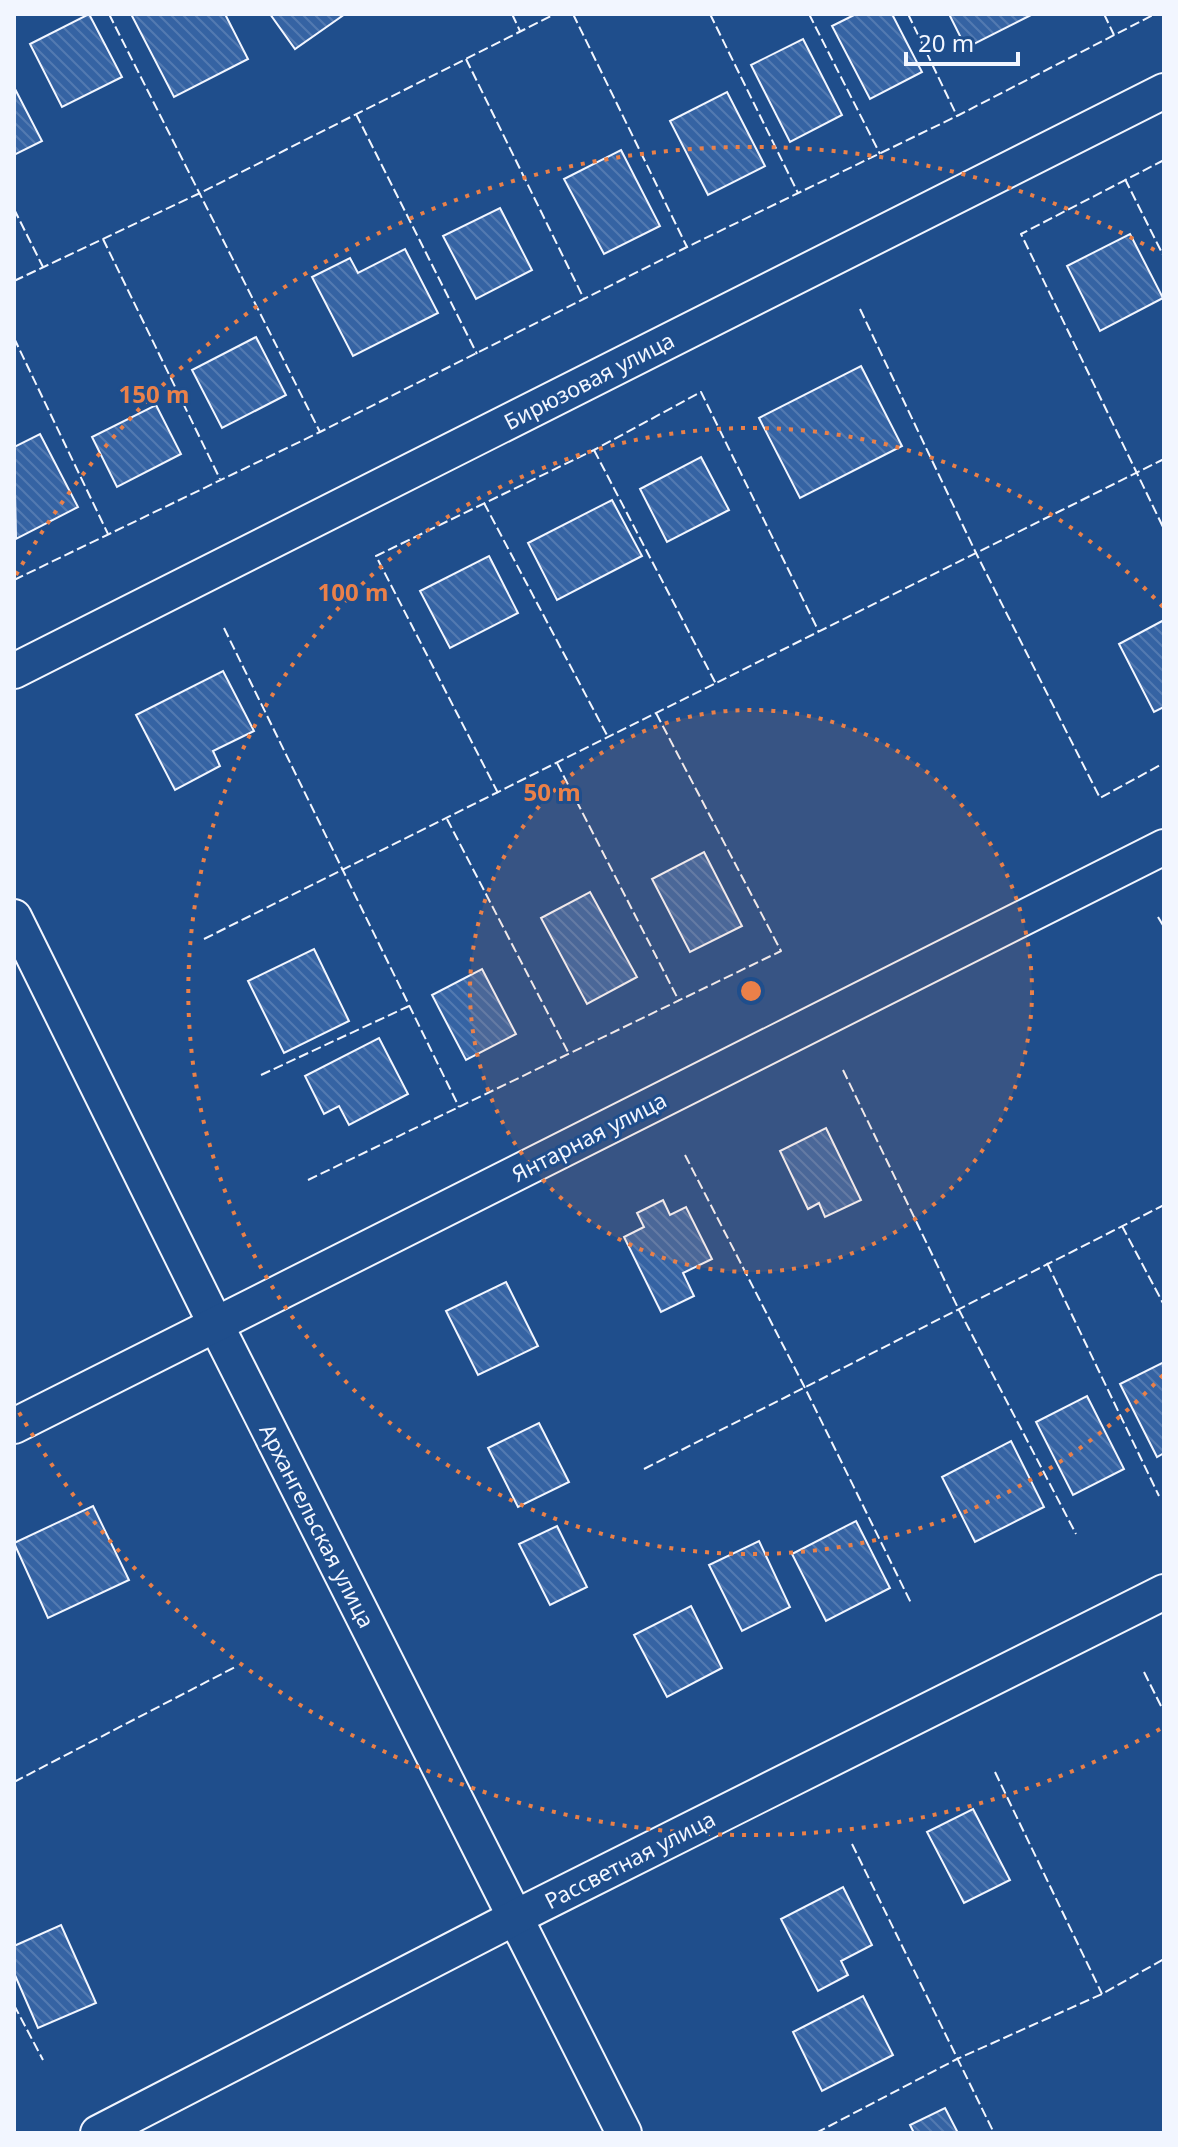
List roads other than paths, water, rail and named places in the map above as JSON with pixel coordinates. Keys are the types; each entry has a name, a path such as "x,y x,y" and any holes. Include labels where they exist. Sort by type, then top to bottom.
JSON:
{"street":[{"name":"Бирюзовая улица","path":"14,671 1164,91"},
{"name":"Янтарная улица","path":"14,1426 1164,847"},
{"name":"Архангельская улица","path":"14,917 624,2133"},
{"name":"Рассветная улица","path":"98,2133 514,1918 1164,1592"}]}
